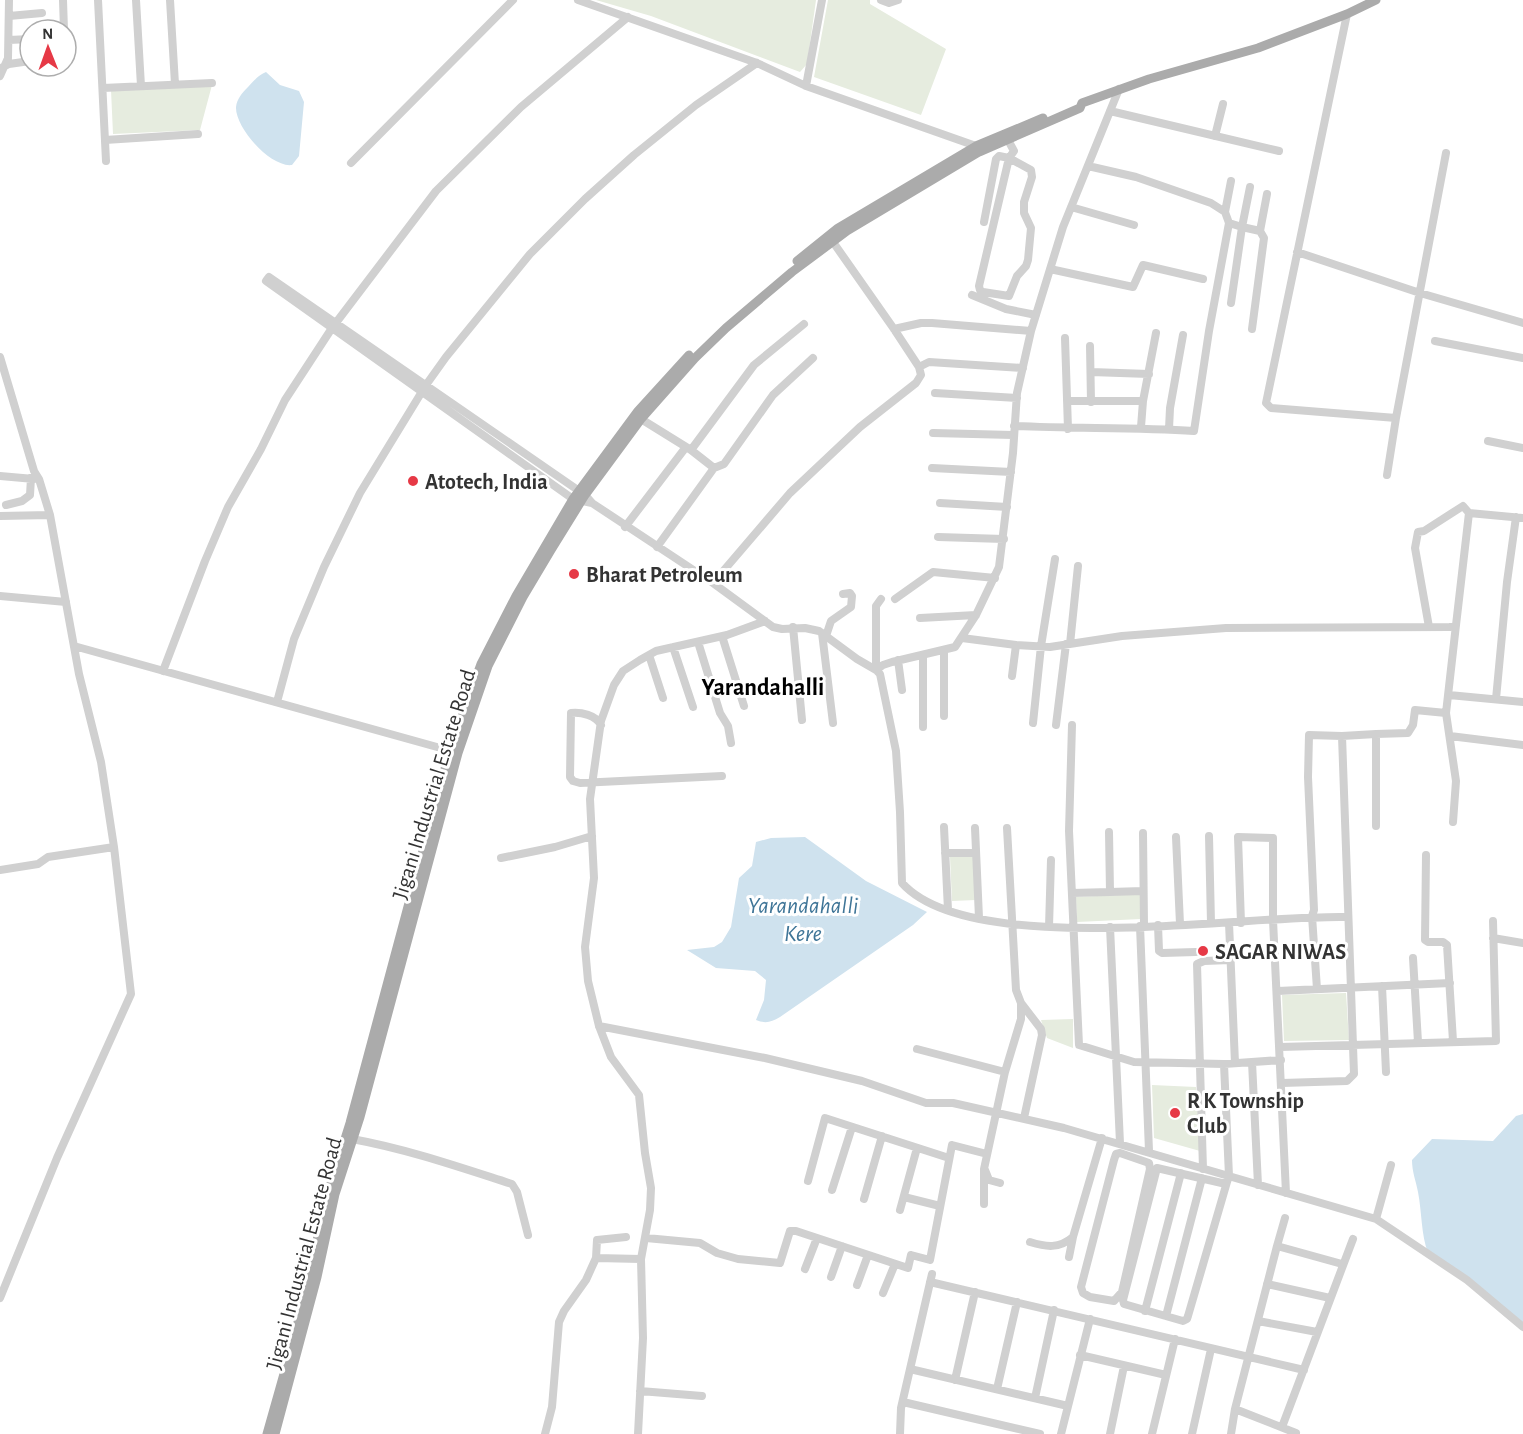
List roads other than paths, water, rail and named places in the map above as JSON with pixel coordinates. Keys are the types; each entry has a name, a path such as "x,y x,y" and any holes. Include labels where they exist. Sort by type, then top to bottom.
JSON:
{"main road":[{"name":"Jigani Industrial Estate Road","path":"267,1434 295,1335 328,1193 481,664 516,596 579,497 638,411 690,354 721,325 838,228 978,149 1068,107 1082,104 1119,89 1258,48 1347,14 1376,0"},
{"name":"Jigani Industrial Estate Road","path":"579,497 641,419 695,358 726,328 792,272 847,231 978,149 1008,140 1080,108 1082,104"},
{"name":"Jigani Industrial Estate Road","path":"276,1434 317,1277 335,1194 352,1139 454,752"}],"street":[{"path":"0,76 8,58 9,0"},
{"path":"63,0 64,18"},
{"path":"98,0 106,161"},
{"path":"136,0 141,86"},
{"path":"171,0 175,84"},
{"path":"351,162 513,0"},
{"path":"578,0 757,63 806,86 978,149"},
{"path":"806,86 822,0"},
{"path":"880,0 889,3 898,0"},
{"path":"9,16 42,13"},
{"path":"1347,14 1266,403 1268,407 1396,418"},
{"path":"163,671 228,507 261,449 285,400 333,325 436,191 520,107 628,17"},
{"path":"9,40 18,40"},
{"path":"3,67 18,63"},
{"path":"278,702 294,639 327,560 360,493 424,388 484,308 530,254 585,199 634,155 696,105 757,63"},
{"path":"103,88 212,83"},
{"path":"876,670 898,660 955,647 976,615 999,567 1004,539 1017,398 1031,332 1071,207 1119,89"},
{"path":"1215,136 1223,104"},
{"path":"1110,111 1279,151"},
{"path":"105,140 198,134"},
{"path":"984,222 996,159 999,156 1010,158 1031,170 1032,177 1024,202 1024,213 1031,228 1026,266 1017,276 1009,296 1002,297 983,292 979,286 1010,158 1014,151 1008,140"},
{"path":"1388,475 1396,418 1446,153"},
{"path":"1088,166 1136,177 1211,203 1225,212"},
{"path":"1014,426 1068,429 1141,427 1194,431 1209,331 1229,223 1225,212 1231,181"},
{"path":"1231,303 1250,187"},
{"path":"1252,329 1264,238 1260,231 1267,194"},
{"path":"1071,207 1134,225"},
{"path":"1229,223 1260,231"},
{"path":"712,583 790,494 860,427 916,383 921,375 919,367 894,329 833,242"},
{"path":"1297,252 1420,293 1523,323"},
{"path":"1050,269 1133,287 1143,265 1203,279"},
{"path":"267,279 579,497 712,583 773,627 805,628 824,634 876,670 880,674 896,751 902,883 912,894 948,910 979,918 1049,927 1241,923 1312,916 1347,917"},
{"path":"972,295 1006,309 1036,315"},
{"path":"894,329 932,323 1031,332"},
{"path":"625,527 754,365 804,324"},
{"path":"1141,427 1143,401 1156,333"},
{"path":"1169,429 1170,408 1183,335"},
{"path":"1065,338 1068,429"},
{"path":"1435,341 1523,358"},
{"path":"1090,346 1091,402"},
{"path":"657,547 714,468 724,464 773,395 813,358"},
{"path":"0,1298 57,1158 131,994 114,847 101,762 79,674 50,515 35,479 1,360"},
{"path":"919,367 929,362 1023,368"},
{"path":"1090,372 1149,374"},
{"path":"935,393 1017,398"},
{"path":"1067,401 1143,401"},
{"path":"641,419 688,448 714,468"},
{"path":"933,433 1013,435"},
{"path":"1488,441 1523,448"},
{"path":"932,468 1011,472"},
{"path":"0,476 35,479"},
{"path":"6,505 22,501 30,495 35,479"},
{"path":"940,503 1006,507"},
{"path":"1429,627 1415,548 1418,532 1424,531 1463,507 1469,513 1519,517 1507,582 1496,699"},
{"path":"1453,822 1456,781 1446,713 1469,513"},
{"path":"0,516 50,515"},
{"path":"938,537 1004,539"},
{"path":"1033,723 1041,646 1055,559"},
{"path":"1056,725 1078,566"},
{"path":"895,599 933,572 994,578"},
{"path":"833,723 824,634 831,621 851,607 852,596 850,593 843,594"},
{"path":"0,596 66,602"},
{"path":"876,670 876,606 881,599"},
{"path":"920,618 976,615"},
{"path":"638,1434 643,1338 641,1258 646,1238 651,1188 639,1095 611,1058 599,1026 588,981 585,947 594,878 590,799 601,724 614,685 623,672 650,654 722,636 765,621"},
{"path":"962,638 1041,646 1122,636 1226,628 1456,626"},
{"path":"793,627 802,720"},
{"path":"722,636 744,706"},
{"path":"698,642 720,713 728,726 731,743"},
{"path":"1012,676 1016,645"},
{"path":"74,646 454,752"},
{"path":"673,647 693,707"},
{"path":"944,650 944,716"},
{"path":"650,654 663,698"},
{"path":"923,655 923,727"},
{"path":"898,660 902,690"},
{"path":"1449,695 1523,702"},
{"path":"1317,989 1312,916 1314,910 1308,777 1309,735 1408,733 1413,725 1415,710 1446,713"},
{"path":"601,724 588,715 571,714 570,777 573,781 580,783 722,776"},
{"path":"1072,725 1069,805 1077,1042 1079,1045 1117,1058 1146,1063 1224,1064 1281,1060"},
{"path":"1376,734 1376,826"},
{"path":"1282,1083 1347,1081 1354,1074 1342,736"},
{"path":"1450,736 1523,745"},
{"path":"944,827 948,910"},
{"path":"975,828 979,918"},
{"path":"1007,828 1016,990 1021,1003 1041,1029 1042,1035 1024,1118"},
{"path":"1109,832 1110,892"},
{"path":"1143,832 1142,926 1149,1152"},
{"path":"501,858 555,847 592,836"},
{"path":"1209,836 1212,923"},
{"path":"1176,837 1180,924"},
{"path":"1241,923 1238,837 1273,838 1274,920 1286,1193"},
{"path":"0,870 38,864 48,857 114,847"},
{"path":"945,854 976,853"},
{"path":"1426,855 1425,940 1446,943 1453,1041"},
{"path":"1049,927 1051,860"},
{"path":"1072,893 1143,891"},
{"path":"1280,1047 1496,1041 1493,921"},
{"path":"1229,922 1235,1063"},
{"path":"1158,925 1159,951 1162,953 1196,952"},
{"path":"1110,927 1117,1058 1126,1155"},
{"path":"1493,938 1523,943"},
{"path":"1413,958 1418,1042"},
{"path":"1203,1169 1197,964 1204,961 1230,960"},
{"path":"1278,991 1450,983"},
{"path":"1382,986 1386,1072"},
{"path":"984,1204 984,1169 1005,1072 1021,1019 1021,1003"},
{"path":"599,1026 765,1058 862,1081 926,1103 953,1102 1024,1118 1124,1144 1203,1169 1228,1180"},
{"path":"917,1049 1005,1072"},
{"path":"1252,1062 1258,1185"},
{"path":"1224,1064 1228,1180 1187,1319 1183,1321 1127,1306 1122,1302 1158,1168 1202,1178 1228,1180 1258,1185 1376,1220 1467,1280 1523,1327"},
{"path":"808,1181 825,1118 949,1158"},
{"path":"832,1190 852,1127"},
{"path":"864,1199 882,1136"},
{"path":"1069,1257 1102,1138"},
{"path":"352,1139 434,1160 512,1184 517,1192 528,1235"},
{"path":"646,1238 700,1243 717,1253 738,1259 780,1263 790,1231 796,1231 908,1268 911,1255 930,1260 952,1145 987,1154"},
{"path":"900,1210 917,1148"},
{"path":"1138,1159 1139,1149"},
{"path":"1116,1154 1138,1159 1149,1163 1150,1169 1122,1292 1114,1301 1090,1297 1083,1293 1081,1287 1116,1154"},
{"path":"1376,1220 1391,1165"},
{"path":"984,1169 989,1180 1000,1183"},
{"path":"1145,1311 1181,1173"},
{"path":"1166,1316 1202,1178"},
{"path":"904,1197 940,1206"},
{"path":"1231,1434 1235,1408 1285,1218"},
{"path":"545,1434 552,1407 559,1322 564,1311 580,1290 596,1258 597,1240 626,1237"},
{"path":"805,1269 817,1238"},
{"path":"1030,1242 1044,1247 1058,1246 1073,1238"},
{"path":"1282,1427 1353,1239"},
{"path":"1277,1245 1342,1264"},
{"path":"831,1277 842,1246"},
{"path":"856,1285 867,1255"},
{"path":"596,1258 641,1258"},
{"path":"883,1293 895,1264"},
{"path":"900,1434 903,1402 931,1278 975,1292 1304,1370"},
{"path":"1267,1284 1330,1298"},
{"path":"955,1380 975,1292"},
{"path":"997,1389 1017,1302"},
{"path":"1035,1398 1054,1310"},
{"path":"1061,1434 1089,1319"},
{"path":"1258,1322 1317,1332"},
{"path":"1152,1434 1175,1339"},
{"path":"1192,1434 1211,1349"},
{"path":"1080,1355 1166,1375"},
{"path":"1110,1434 1124,1366"},
{"path":"910,1369 1068,1406"},
{"path":"640,1391 702,1396"},
{"path":"903,1402 1040,1434"},
{"path":"1235,1408 1296,1433"}],"water":[{"path":"266,72 280,85 299,91 304,102 299,156 292,165 274,160 265,154 248,135 237,116 236,107 240,96 256,78"},
{"name":"Yarandahalli Kere","path":"805,837 866,881 927,912 913,925 780,1017 763,1022 756,1020 764,1000 766,980 755,971 716,968 687,950 714,947 722,942 731,927 739,878 752,866 756,842 771,838"},
{"path":"1523,1114 1523,1326 1428,1253 1412,1160 1432,1139 1493,1141 1516,1116"}],"place":[{"name":"Atotech, India","path":"413,481"},
{"name":"Bharat Petroleum","path":"574,574"},
{"name":"SAGAR NIWAS","path":"1203,951"},
{"name":"R K Township Club","path":"1175,1113"}],"district":[{"name":"Yarandahalli","path":"763,687"}]}
